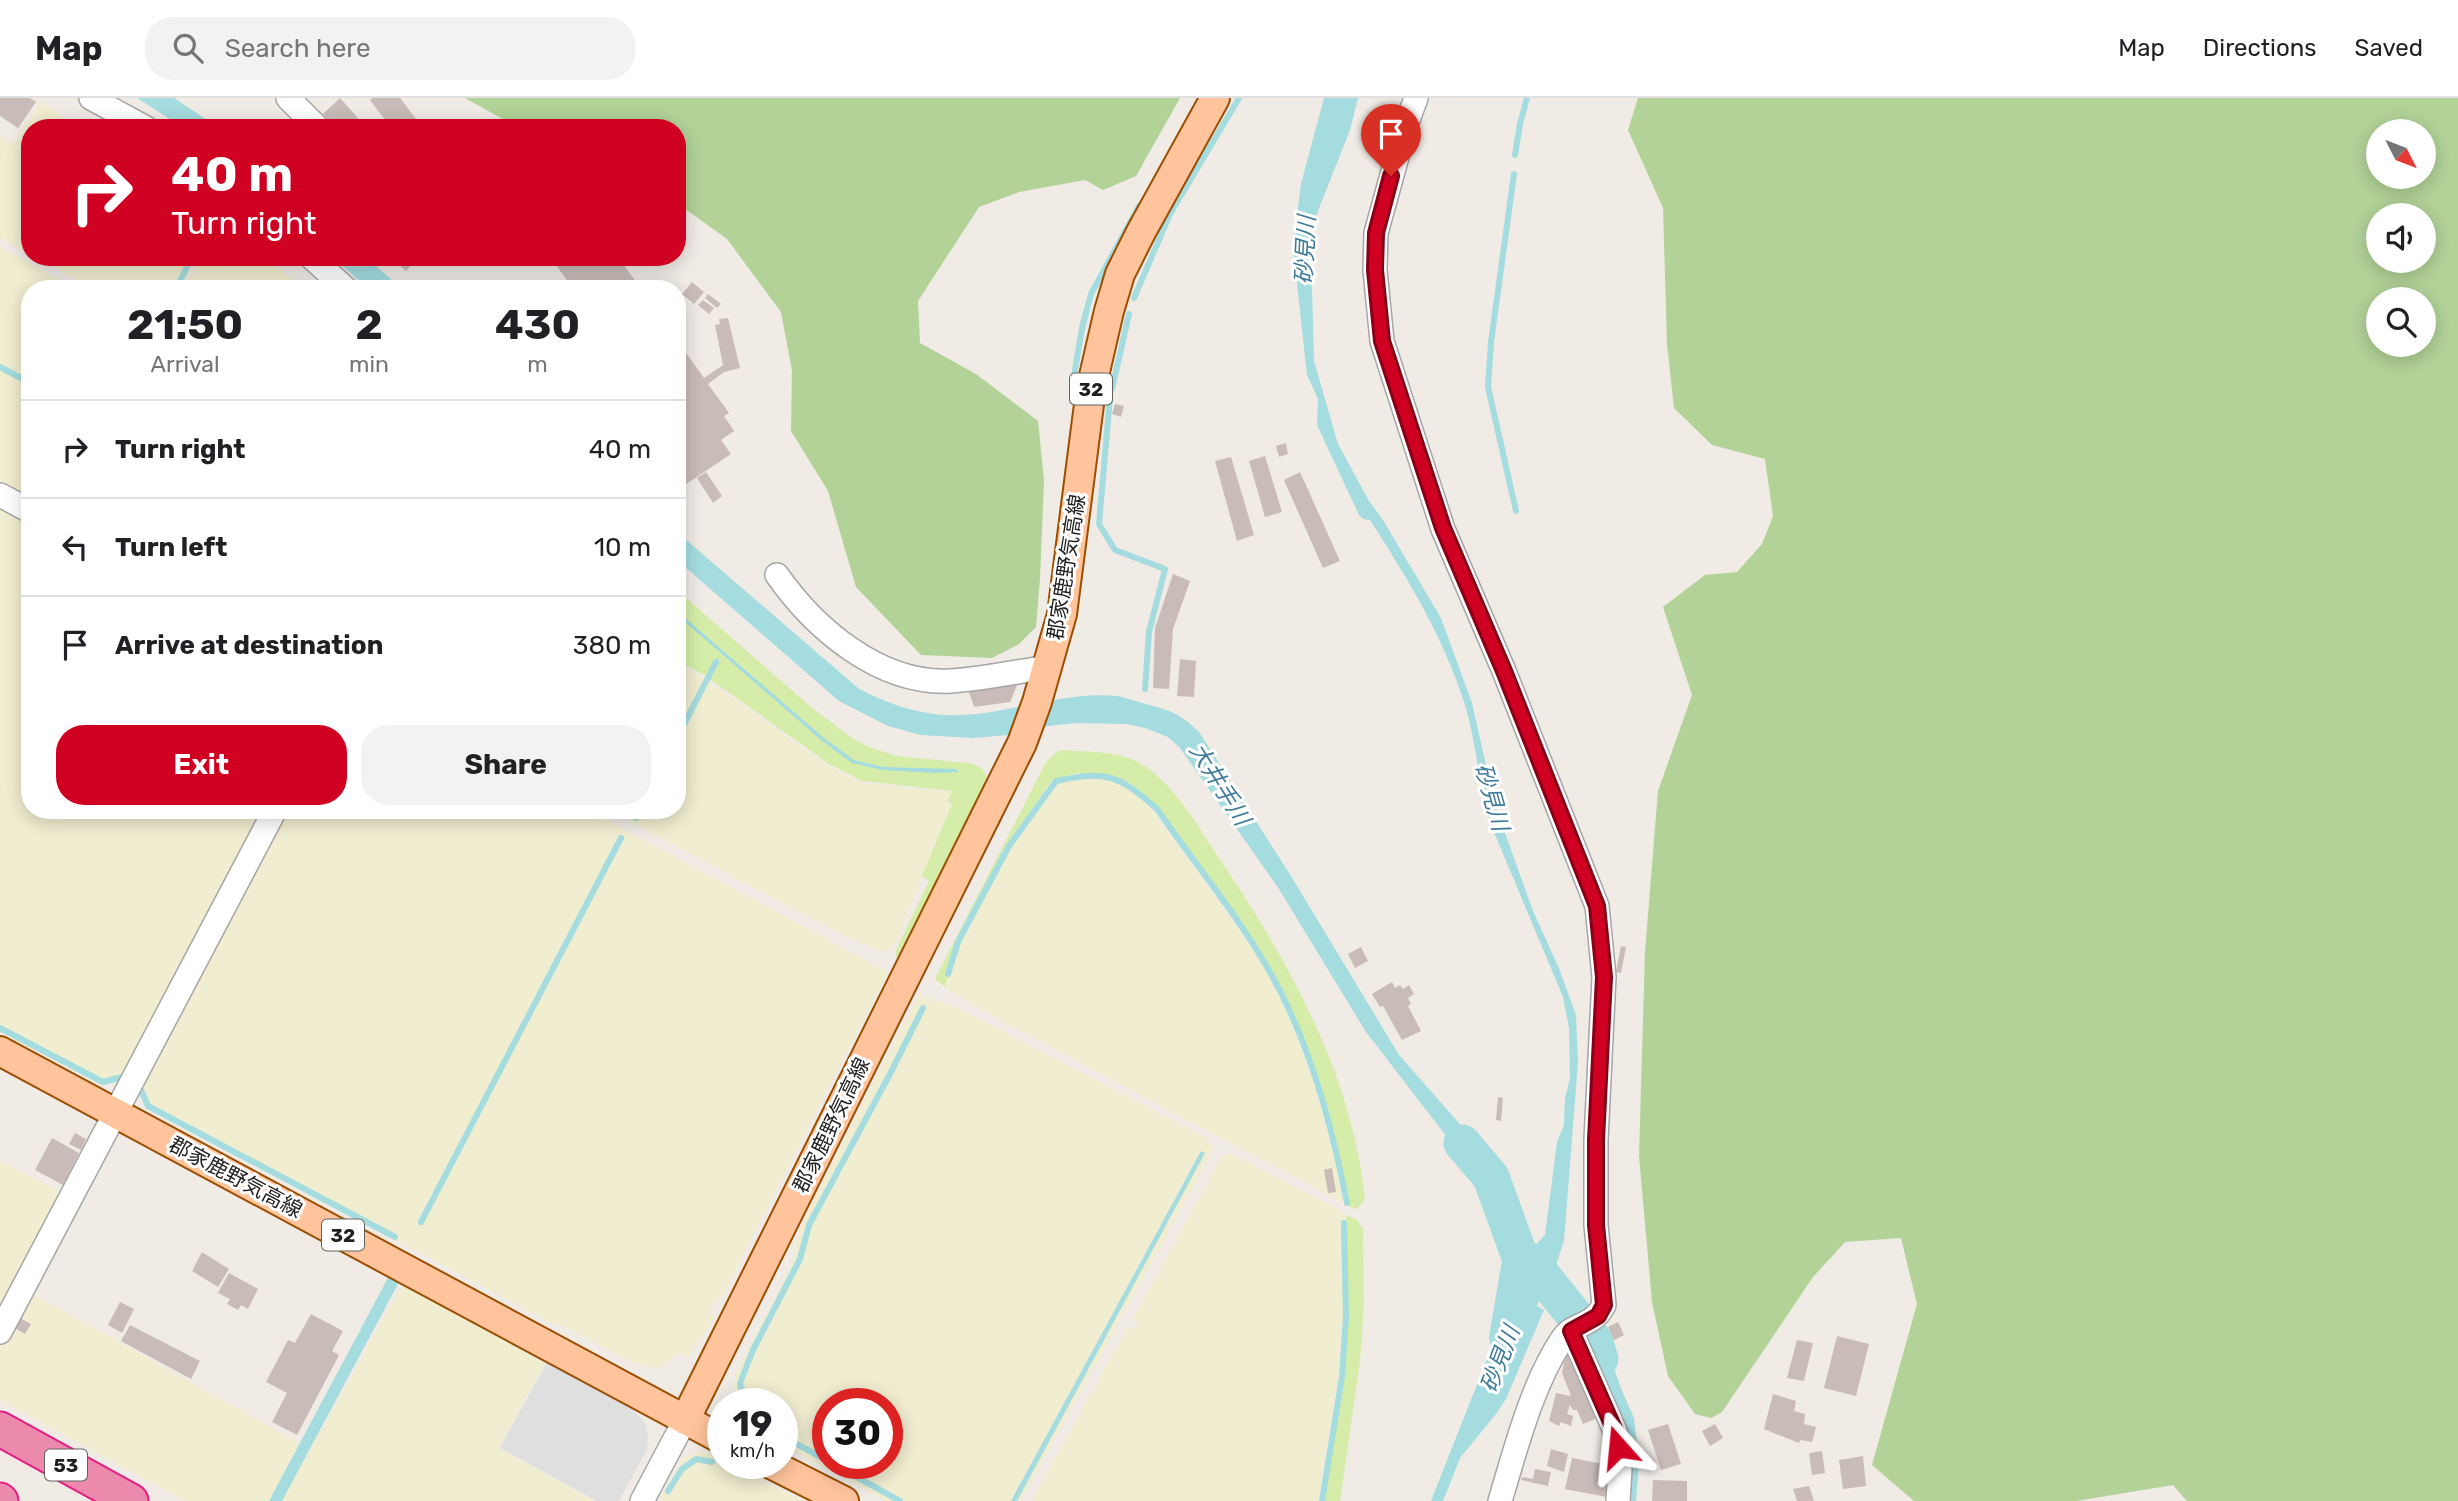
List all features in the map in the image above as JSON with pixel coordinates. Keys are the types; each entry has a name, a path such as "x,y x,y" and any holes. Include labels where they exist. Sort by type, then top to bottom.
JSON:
{"highway":[{"name":"53","path":"0,1429 131,1501"}],"main road":[{"name":"郡家鹿野気高線","path":"0,1051 685,1420 1022,743 1037,702 1062,614 1091,389 1120,274 1215,98"},
{"path":"685,1420 707,1432"},
{"path":"798,1478 844,1501"}],"street":[{"path":"91,98 126,103 139,119"},
{"path":"288,98 309,119"},
{"path":"1416,98 1376,233 1375,270 1382,341 1443,528 1504,671 1597,906 1604,977 1596,1140 1596,1225 1604,1305 1598,1316 1566,1333 1557,1347 1517,1445 1500,1501"},
{"path":"321,266 336,280"},
{"path":"0,495 21,506"},
{"path":"777,575 812,617 860,655 887,668 929,680 950,681 1047,667"},
{"path":"0,1332 114,1111 270,819"},
{"path":"1574,1330 1615,1431 1620,1470 1618,1501"},
{"path":"642,1501 685,1420"}],"shaded area":[{"path":"41,102 66,119 30,119"},
{"path":"21,132 21,249 0,238 0,137 13,144"},
{"path":"0,247 21,258 21,266 35,266 60,280 21,280 21,502 0,491"},
{"path":"52,266 193,266 186,280 77,280"},
{"path":"197,266 277,266 291,280 190,280"},
{"path":"0,502 21,513 21,819 267,819 128,1079 102,1085 0,1032"},
{"path":"686,668 703,677 828,766 862,783 951,792 946,802 950,805 896,943 888,950 881,951 844,936 625,819 686,819"},
{"path":"1105,779 1119,783 1132,790 1152,810 1266,967 1298,1038 1315,1087 1345,1204 1005,1023 947,989 959,944 1011,848 1057,783"},
{"path":"278,819 605,819 888,972 722,1299 716,1297 708,1313 714,1317 707,1330 687,1358 679,1352 658,1368 624,1358 548,1321 145,1107 135,1085"},
{"path":"919,995 958,1008 1205,1137 1212,1147 1209,1157 1021,1501 887,1501 846,1479 903,1479 903,1388 812,1388 812,1461 798,1454 798,1388 734,1388 735,1376 790,1268 799,1233"},
{"path":"1230,1153 1343,1212 1343,1317 1338,1377 1318,1501 1032,1501 1128,1326 1136,1330 1139,1324 1133,1319 1222,1156"},
{"path":"0,1161 65,1195 0,1316"},
{"path":"404,1281 546,1361 498,1448 595,1501 185,1501 0,1400 0,1345 28,1291 311,1450"},
{"path":"547,1362 623,1404 645,1424 647,1449 619,1501 597,1501 500,1448"},
{"path":"699,1452 707,1453 707,1479 760,1479 805,1501 659,1501 683,1458"}],"green space":[{"path":"465,98 1180,98 1136,176 1103,190 1085,180 1019,192 979,207 918,301 920,343 976,374 1038,421 1044,480 1036,627 1019,644 992,658 921,655 856,587 828,491 791,431 792,371 781,312 727,239 686,209 686,119 503,119"},
{"path":"1638,98 2458,98 2458,1501 2187,1501 2173,1485 2076,1501 1914,1501 1872,1465 1917,1304 1901,1238 1845,1242 1813,1277 1722,1412 1711,1418 1695,1414 1668,1376 1652,1302 1639,1156 1645,952 1658,791 1692,695 1663,607 1705,575 1737,572 1762,544 1773,516 1765,459 1712,445 1674,408 1667,344 1663,208 1628,130"},
{"path":"686,598 811,707 852,738 897,756 971,764 978,766 985,773 988,781 897,959 895,952 929,881 922,876 952,804 947,802 952,791 862,781 829,764 704,675 686,666"},
{"path":"1059,750 1124,757 1134,760 1155,774 1184,806 1243,894 1291,976 1331,1062 1358,1152 1365,1199 1357,1209 1348,1206 1338,1152 1322,1092 1303,1041 1268,967 1157,807 1134,786 1120,778 1077,773 1051,781 1007,846 957,943 945,987 935,979 1046,762"},
{"path":"1346,1215 1357,1220 1363,1229 1364,1305 1360,1361 1340,1501 1323,1501 1343,1376 1347,1317"}],"water":[{"path":"137,98 174,98 206,119 170,119"},
{"name":"砂見川","path":"1324,98 1358,98 1350,130 1310,231 1314,361 1338,444 1369,501 1441,618 1472,703 1495,805 1533,911 1576,1015 1578,1062 1564,1241 1553,1274 1548,1279 1537,1306 1544,1310 1506,1399 1460,1458 1443,1501 1431,1501 1491,1349 1489,1337 1509,1219 1531,1243 1537,1244 1545,1235 1557,1142 1564,1125 1565,1098 1570,1078 1569,1028 1563,997 1491,825 1469,720 1447,656 1424,610 1384,542 1370,520 1359,515 1317,425 1318,399 1307,375 1293,247 1301,184"},
{"path":"343,266 376,266 392,280 358,280"},
{"path":"686,540 858,688 889,703 933,714 967,715 1074,697 1117,696 1167,710 1185,720 1199,732 1291,876 1399,1055 1503,1173 1484,1185 1366,1032 1279,889 1180,748 1168,737 1127,724 1076,723 1039,727 1009,735 973,738 921,735 888,726 839,701 686,568"},
{"path":"686,619 824,738 854,760 883,767 957,769 958,772 882,770 852,763 822,741 686,623"},
{"path":"1201,1151 1205,1153 1017,1501 1011,1501"},
{"path":"388,1278 399,1282 282,1501 269,1501"},
{"path":"1600,1329 1634,1418 1639,1462 1636,1501 1624,1501 1581,1339"}],"building":[{"path":"0,98 30,98 36,102 24,119 21,119 18,128 0,116"},
{"path":"340,98 358,118 328,119 323,114"},
{"path":"400,98 416,119 384,119 370,100"},
{"path":"557,266 624,266 635,280 567,280"},
{"path":"692,282 704,292 694,304 686,297 686,289"},
{"path":"708,294 721,304 717,308 705,298"},
{"path":"703,300 714,308 709,314 698,305"},
{"path":"728,318 740,368 724,372 708,384 729,413 724,416 734,431 721,440 731,454 686,484 686,353 704,378 723,365 715,325 720,324 719,319"},
{"path":"1115,404 1124,406 1121,417 1112,414"},
{"path":"1286,443 1288,454 1279,457 1276,446"},
{"path":"1265,456 1282,512 1265,517 1249,461"},
{"path":"1231,457 1254,535 1237,541 1215,461"},
{"path":"706,472 722,496 713,503 697,478"},
{"path":"1300,472 1340,561 1323,568 1284,480"},
{"path":"1173,574 1190,581 1173,629 1169,689 1153,688 1155,628"},
{"path":"1180,659 1196,661 1194,697 1177,696"},
{"path":"1018,683 1010,702 974,707 967,686"},
{"path":"1621,946 1626,947 1621,973 1616,972"},
{"path":"1361,947 1368,961 1355,968 1348,954"},
{"path":"1392,982 1395,988 1400,985 1403,989 1409,985 1414,994 1408,998 1411,1004 1408,1006 1421,1031 1402,1040 1383,1006 1380,1007 1372,994"},
{"path":"1498,1097 1503,1098 1501,1121 1496,1120"},
{"path":"75,1133 86,1139 81,1150 69,1144"},
{"path":"52,1138 79,1153 63,1185 35,1170"},
{"path":"1332,1168 1336,1192 1328,1193 1324,1170"},
{"path":"202,1252 229,1269 218,1287 192,1271"},
{"path":"229,1273 258,1289 248,1309 241,1305 238,1310 227,1304 230,1299 218,1293"},
{"path":"120,1302 134,1309 122,1333 108,1325"},
{"path":"311,1314 343,1331 332,1351 339,1355 297,1435 272,1422 287,1393 266,1382 288,1340 295,1343"},
{"path":"18,1317 31,1324 25,1334 13,1327"},
{"path":"1618,1322 1624,1335 1614,1340 1608,1327"},
{"path":"130,1325 200,1361 191,1379 121,1341"},
{"path":"1837,1336 1869,1344 1856,1396 1824,1388"},
{"path":"1797,1340 1813,1343 1804,1381 1787,1378"},
{"path":"1574,1353 1603,1416 1583,1424 1577,1410 1573,1410 1570,1405 1567,1414 1573,1416 1571,1426 1561,1422 1559,1426 1549,1421 1556,1393 1571,1396 1562,1373 1565,1356"},
{"path":"1773,1394 1796,1401 1794,1411 1805,1414 1804,1424 1816,1427 1812,1442 1800,1440 1799,1443 1764,1429"},
{"path":"1668,1424 1681,1464 1661,1470 1648,1430"},
{"path":"1715,1424 1723,1438 1710,1446 1702,1431"},
{"path":"1551,1449 1568,1454 1564,1472 1547,1466"},
{"path":"1822,1451 1825,1473 1812,1475 1809,1453"},
{"path":"1863,1456 1866,1486 1843,1489 1839,1460"},
{"path":"1572,1458 1613,1466 1607,1497 1565,1489"},
{"path":"1535,1469 1551,1472 1548,1486 1521,1480 1522,1477 1533,1479"},
{"path":"1653,1480 1687,1481 1687,1501 1652,1501"},
{"path":"1809,1486 1814,1501 1797,1501 1793,1489"}],"waterway":[{"path":"1134,298 1170,214 1239,98"},
{"path":"1515,155 1527,98"},
{"path":"1514,174 1491,342 1488,387 1516,511"},
{"path":"1080,395 1073,382 1091,294 1139,206"},
{"path":"180,280 188,266"},
{"path":"1112,389 1129,314"},
{"path":"0,367 21,378"},
{"path":"1110,397 1099,524 1115,550 1165,569 1149,632 1145,689"},
{"path":"686,720 716,662"},
{"path":"948,974 958,942 1009,846 1056,781 1100,776 1122,782 1157,809 1242,927 1282,994 1317,1082 1347,1203"},
{"path":"421,1222 621,838"},
{"path":"741,1388 740,1383 753,1350 800,1259 809,1225 923,1008"},
{"path":"0,1028 103,1082 122,1077"},
{"path":"141,1090 148,1106 395,1237"},
{"name":"大井手川","path":"1462,1143 1491,1177 1525,1271"},
{"path":"1322,1501 1342,1377 1346,1317 1344,1223"},
{"name":"大井手川","path":"1537,1269 1594,1340 1600,1359"},
{"path":"798,1445 812,1452"},
{"path":"668,1491 682,1469 696,1459 707,1461"},
{"path":"860,1479 900,1501"}],"route":[{"path":"1391,176 1376,233 1375,270 1382,341 1443,528 1504,671 1597,906 1604,977 1596,1140 1596,1225 1604,1305 1598,1316 1571,1331 1615,1431 1618,1447"}]}
